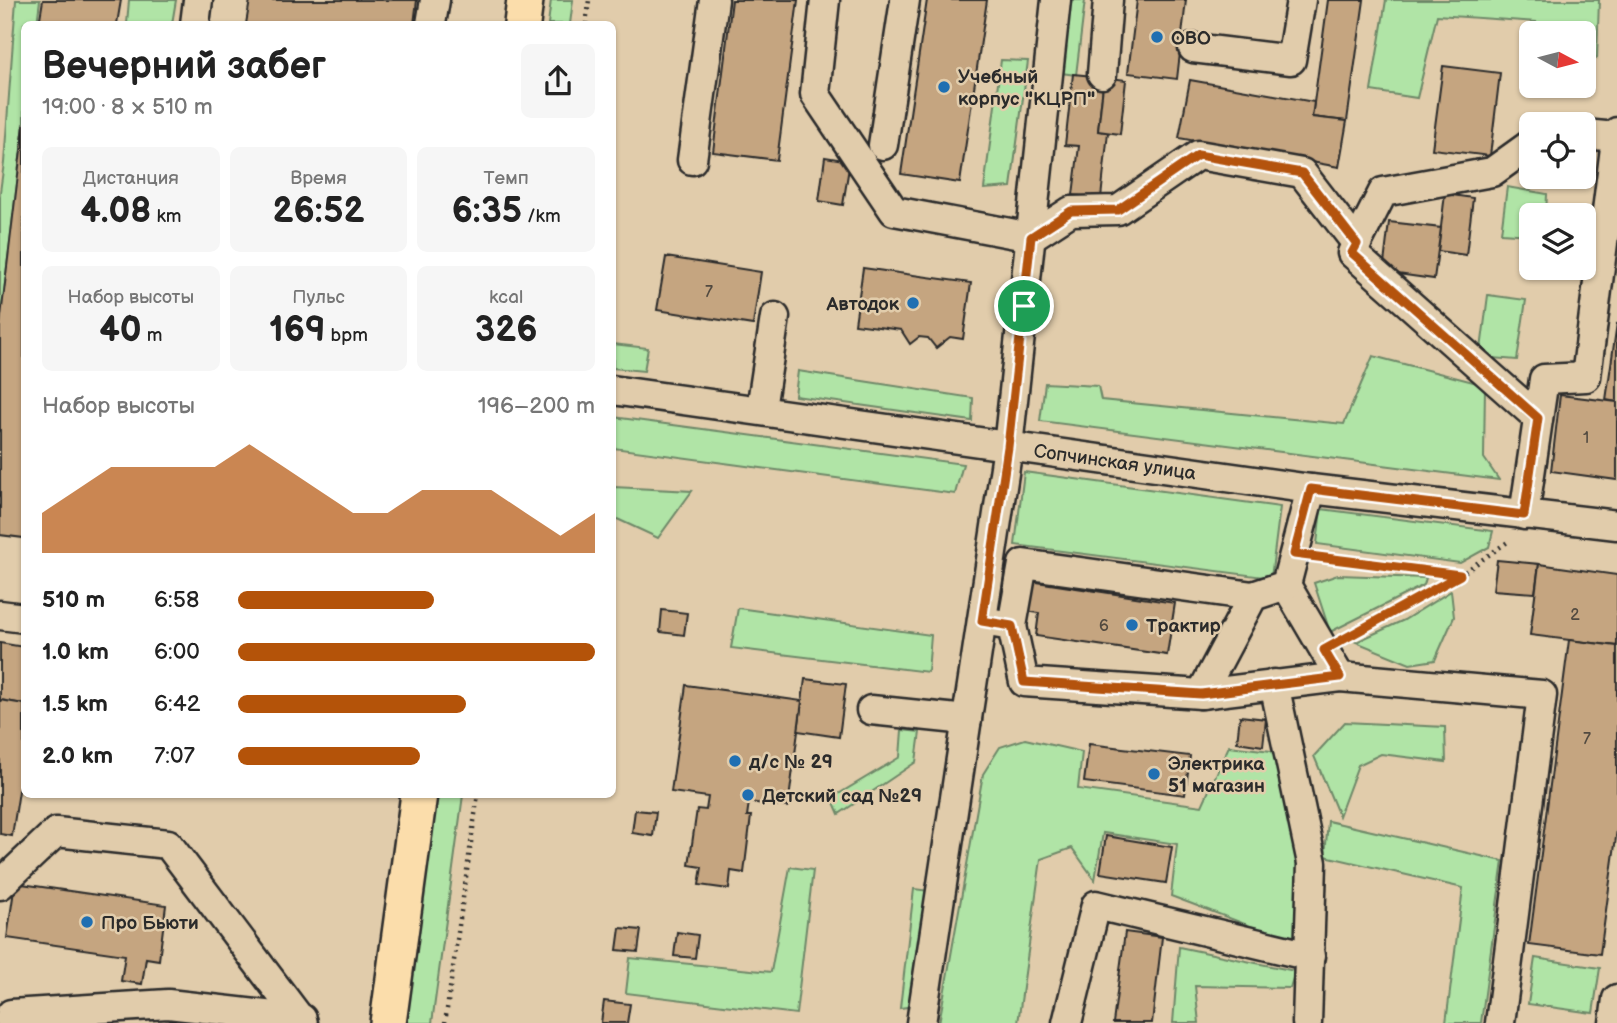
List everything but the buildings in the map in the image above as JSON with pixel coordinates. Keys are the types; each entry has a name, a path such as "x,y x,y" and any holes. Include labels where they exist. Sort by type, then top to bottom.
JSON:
{"main road":[{"path":"522,21 525,0"},
{"path":"388,1023 418,798"}],"street":[{"path":"195,21 198,0"},
{"path":"432,21 435,0"},
{"path":"692,160 714,0"},
{"path":"825,0 815,94 894,211 1031,237 1071,211 1118,210 1198,155 1302,173 1357,244"},
{"path":"883,145 905,0"},
{"path":"921,1023 1008,447 1056,0"},
{"path":"1102,74 1108,0"},
{"path":"1193,48 1292,60 1301,0"},
{"path":"1524,515 1544,379 1586,377 1617,134 1596,134"},
{"path":"1519,153 1492,172 1383,192 1352,253 1538,418"},
{"path":"761,410 775,317"},
{"name":"Сопчинская улица","path":"616,391 1311,489 1617,525"},
{"path":"1311,489 1286,585 1340,677"},
{"path":"1286,585 1253,596 1023,564 1012,626 1024,682 1201,694 1340,677 1542,695 1500,1023"},
{"path":"1201,694 1253,596"},
{"path":"0,615 21,618"},
{"path":"982,621 1012,626"},
{"path":"1274,684 1312,863 1307,1023"},
{"path":"871,710 967,720"},
{"path":"0,886 56,832 168,844 303,1021"},
{"path":"1067,1023 1096,905 1310,956"},
{"path":"1614,1023 1617,999"},
{"path":"11,1023 11,1014 166,1014 303,1021"}],"path":[{"path":"586,21 589,0"},
{"path":"1324,650 1460,575 1507,541 1521,543"},
{"path":"1294,554 1460,575"},
{"path":"445,1023 477,798"}],"green space":[{"path":"16,0 40,0 37,21 21,21 21,150 0,325 0,192"},
{"path":"129,0 176,0 172,21 127,21"},
{"path":"551,0 573,0 570,21 548,21"},
{"path":"1063,0 1085,0 1076,75 1054,72"},
{"path":"1386,0 1599,0 1597,58 1596,21 1522,21 1437,15 1417,98 1371,91"},
{"path":"1001,60 1028,61 1011,187 984,189"},
{"path":"1507,187 1547,194 1547,203 1519,203 1519,234 1501,233"},
{"path":"1488,295 1526,300 1517,360 1480,357"},
{"path":"616,344 648,348 644,371 616,368"},
{"path":"1373,356 1485,385 1484,458 1499,480 1040,421 1045,383 1098,386 1101,400 1344,424"},
{"path":"798,371 973,398 972,421 795,396"},
{"path":"616,417 963,464 955,494 616,448"},
{"path":"1024,472 1280,507 1271,578 1015,545"},
{"path":"616,487 692,491 658,538 616,518"},
{"path":"1321,509 1493,531 1489,547 1460,563 1317,544"},
{"path":"1338,575 1426,578 1424,585 1330,632 1314,583"},
{"path":"1451,591 1454,617 1435,660 1410,664 1356,642 1404,620"},
{"path":"738,608 931,635 928,672 731,648"},
{"path":"1345,722 1445,727 1446,762 1381,754 1358,765 1339,816 1314,756"},
{"path":"902,730 920,732 916,762 839,814 832,798 900,757"},
{"path":"1025,739 1082,752 1078,789 1202,806 1229,746 1280,752 1304,861 1303,946 1171,896 1177,844 1103,833 1095,880 1072,848 1041,859 1018,1023 939,1023 983,774 1000,747"},
{"path":"435,798 463,798 432,1023 403,1023"},
{"path":"1328,821 1503,861 1481,1023 1446,1023 1463,888 1325,856"},
{"path":"790,867 813,870 796,1014 626,993 630,958 771,972"},
{"path":"914,889 930,891 914,1006 900,1008"},
{"path":"1179,947 1295,971 1290,988 1195,986 1199,1023 1173,1023"},
{"path":"1535,958 1600,968 1593,1013 1528,1004"}],"place":[{"name":"ОВО","path":"1157,37"},
{"name":"Учебный корпус \"КЦРП\"","path":"944,87"},
{"name":"Автодок","path":"913,303"},
{"name":"Трактир","path":"1132,625"},
{"name":"д/с № 29","path":"735,761"},
{"name":"Электрика 51 магазин","path":"1154,774"},
{"name":"Детский сад №29","path":"748,795"},
{"name":"Про Бьюти","path":"87,922"}],"route":[{"path":"1198,155 1302,173 1357,244 1352,253 1538,418 1524,515 1311,489 1294,554 1460,575 1324,650 1340,677 1201,694 1024,682 1012,626 982,621 1008,447 1024,306 1031,237 1071,211 1118,210 1198,155"}]}
